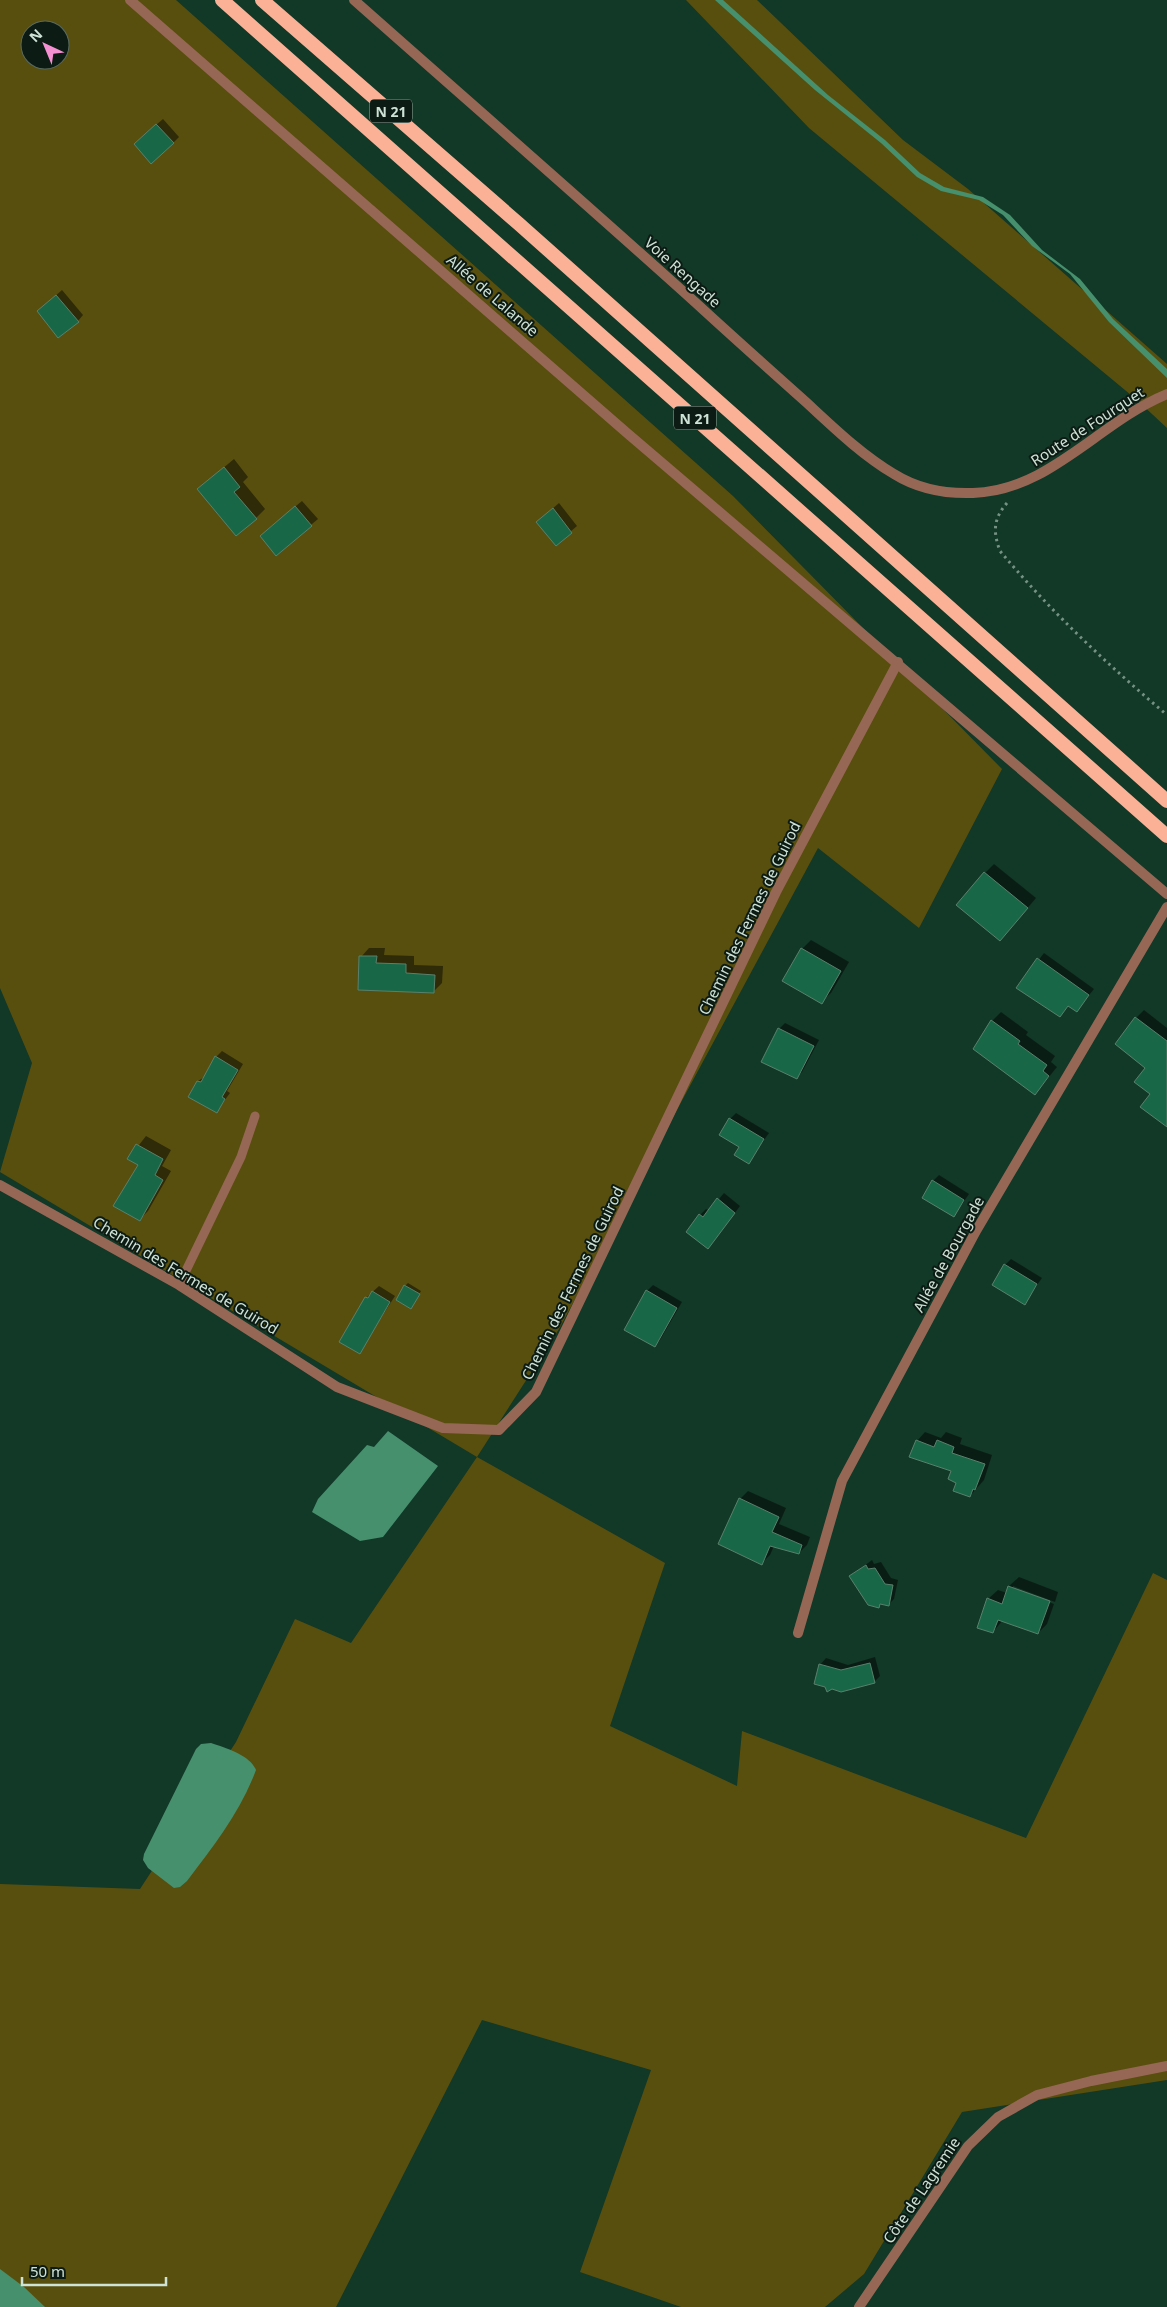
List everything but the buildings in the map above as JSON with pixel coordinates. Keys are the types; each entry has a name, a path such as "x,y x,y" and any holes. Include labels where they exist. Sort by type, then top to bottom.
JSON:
{"highway":[{"name":"N 21","path":"222,0 468,219 956,646 1167,836"},
{"name":"N 21","path":"262,0 519,224 1167,801"}],"street":[{"name":"Allée de Lalande","path":"130,0 627,433 898,662 995,749 1167,894"},
{"name":"Voie Rengade","path":"354,0 842,435 868,456 909,482 940,492 990,491 1024,483"},
{"name":"Route de Fourquet","path":"1024,483 1046,471 1109,426 1167,394"},
{"name":"Chemin des Fermes de Guirod","path":"0,1185 179,1285 337,1387 443,1428 499,1430 536,1392 776,892 898,662"},
{"name":"Allée de Bourgade","path":"798,1633 842,1481 976,1231 1167,907"},
{"name":"Côte de Lagremie","path":"859,2307 968,2146 998,2117 1037,2095 1091,2081 1167,2066"}],"lane":[{"path":"179,1285 241,1157 255,1116"}],"path":[{"path":"1024,483 1001,509 996,523 994,536 1000,551 1072,628 1113,668 1167,715"}],"shaded area":[{"path":"0,0 176,0 733,496 1002,769 919,928 818,848 559,1329 477,1457 0,1172 32,1063 0,988"},
{"path":"686,0 757,0 903,140 968,189 1167,364 1167,428 1137,400 809,128"},
{"path":"715,0 723,0 828,95 885,140 920,173 944,187 983,197 1010,215 1042,250 1080,279 1113,319 1167,369 1167,378 1109,322 1070,274 1032,246 1003,215 979,200 941,191 917,177 881,143 815,90"},
{"path":"388,1431 438,1466 383,1537 360,1541 312,1512 318,1499 367,1445 374,1447"},
{"path":"477,1457 665,1563 610,1726 737,1786 742,1731 1026,1838 1153,1573 1167,1580 1167,2080 962,2112 864,2274 825,2307 681,2307 580,2272 651,2070 482,2020 336,2307 0,2307 0,1884 140,1889 236,1742 295,1619 351,1643"},
{"path":"211,1743 243,1756 249,1760 256,1770 250,1786 234,1815 216,1841 187,1881 180,1887 174,1888 148,1868 143,1860 144,1854 196,1749 201,1744"},
{"path":"0,2269 24,2287 45,2307 0,2307"}]}
